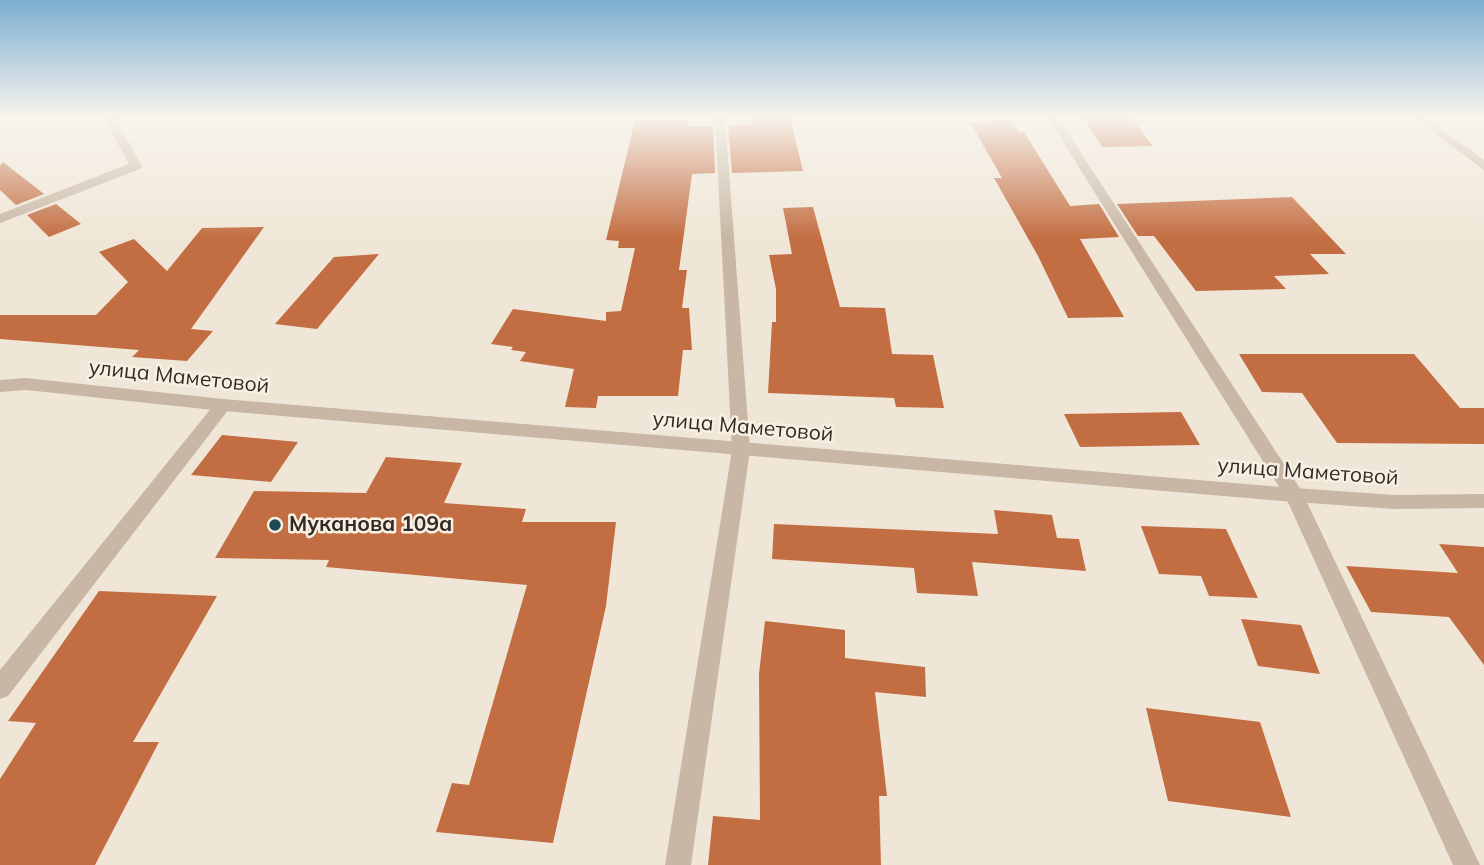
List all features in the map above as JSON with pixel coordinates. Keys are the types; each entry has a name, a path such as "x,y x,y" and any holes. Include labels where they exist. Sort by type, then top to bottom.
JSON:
{"street":[{"path":"0,219 136,166 132,158"},
{"path":"678,865 741,450 723,158"},
{"path":"1079,158 1294,495 1467,865"},
{"name":"улица Маметовой","path":"0,386 26,384 223,405 1294,495 1394,502 1484,501"},
{"path":"0,688 223,405"}],"building":[{"path":"626,158 714,158 715,173 692,174 679,270 687,270 682,308 689,308 692,350 683,350 678,396 598,396 596,408 565,407 574,369 520,361 526,352 491,344 513,309 606,321 606,312 621,311 635,248 618,248 619,241 606,240"},
{"path":"731,158 800,158 803,171 732,173"},
{"path":"991,158 1040,158 1070,206 1099,204 1119,237 1080,239 1124,317 1068,318 1038,256 994,178 1002,178"},
{"path":"3,162 44,194 16,205 0,190 0,166"},
{"path":"1292,197 1346,254 1310,254 1329,274 1274,276 1286,289 1196,291 1154,236 1138,236 1117,204"},
{"path":"56,204 81,224 49,237 27,215"},
{"path":"813,207 840,307 885,308 892,354 933,355 944,408 896,407 894,398 768,393 772,322 776,322 776,289 769,255 792,254 783,208"},
{"path":"264,227 191,329 213,331 187,361 132,357 139,350 0,339 0,315 96,315 128,282 99,252 134,239 167,271 202,228"},
{"path":"379,254 317,329 275,324 334,257"},
{"path":"1239,354 1414,354 1460,408 1484,408 1484,444 1337,443 1302,393 1262,392"},
{"path":"1181,412 1200,445 1080,447 1064,414"},
{"path":"222,435 298,442 271,482 191,475"},
{"path":"386,457 462,463 444,503 526,509 522,522 616,522 606,606 553,843 436,832 452,783 469,785 527,585 326,567 329,560 215,558 254,491 366,493"},
{"path":"994,510 1052,515 1057,538 1079,539 1086,571 972,562 978,596 917,593 914,568 772,559 774,524 998,534"},
{"path":"1141,526 1226,529 1258,598 1209,596 1201,576 1159,574"},
{"path":"1439,544 1484,547 1484,665 1449,617 1371,612 1346,566 1458,573"},
{"path":"99,591 217,596 133,742 159,742 95,865 0,865 0,779 36,723 8,721"},
{"path":"1241,619 1301,625 1320,674 1258,666"},
{"path":"765,621 845,630 845,658 925,667 926,697 875,692 887,796 879,796 881,865 708,865 713,816 760,820 759,674"},
{"path":"1146,708 1260,722 1291,817 1168,801"}],"place":[{"name":"Муканова 109а","path":"275,525"}]}
